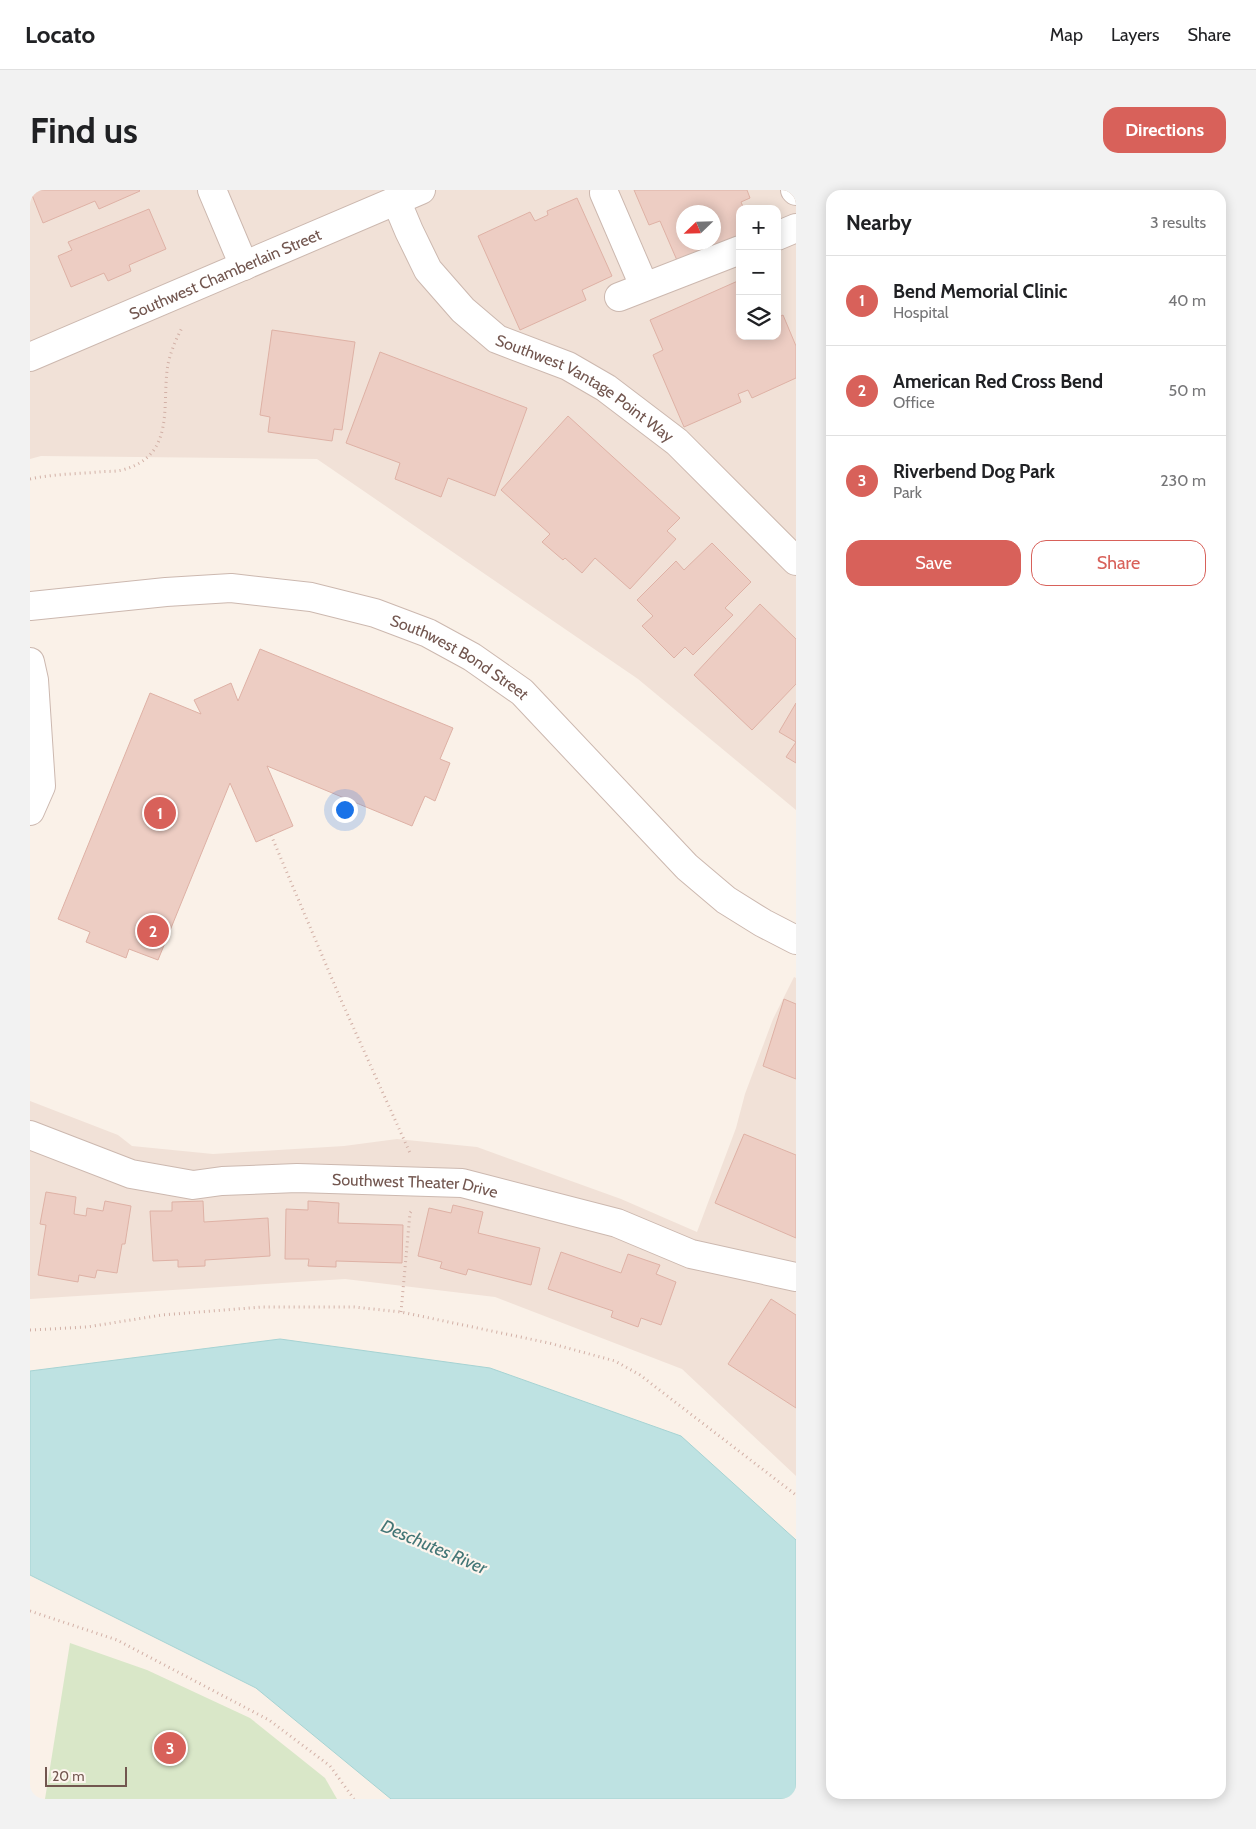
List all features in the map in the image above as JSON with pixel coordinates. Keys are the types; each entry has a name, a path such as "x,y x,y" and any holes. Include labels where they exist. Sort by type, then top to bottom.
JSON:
{"street":[{"path":"212,190 244,266"},
{"path":"604,193 644,286"},
{"name":"Southwest Chamberlain Street","path":"30,357 408,195"},
{"name":"Southwest Vantage Point Way","path":"408,195 409,231 428,270 463,310 497,339 568,366 606,388 677,442 796,561"},
{"path":"781,234 796,228"},
{"path":"619,298 644,286 736,252"},
{"name":"Southwest Bond Street","path":"30,606 166,592 231,588 311,597 375,613 428,633 472,657 522,692 687,867 726,900 763,923 796,940"},
{"path":"30,662 34,680 41,786 30,811"},
{"name":"Southwest Theater Drive","path":"30,1135 131,1174 193,1185 222,1180 297,1178 462,1183 617,1223 691,1254 796,1277"}],"path":[{"path":"30,479 44,476 122,470 140,463 155,450 163,430 168,364 175,340 182,328"},
{"path":"271,836 341,1000 423,1183 421,1195 410,1213 400,1312"},
{"path":"30,1330 87,1327 162,1315 262,1307 354,1307 400,1312 549,1343 615,1361 640,1375 796,1495"},
{"path":"30,1611 117,1640 269,1720 330,1766 354,1799"}],"shaded area":[{"path":"30,190 796,190 796,810 638,679 317,459 41,456 30,459"},
{"path":"794,977 796,978 796,1476 682,1369 495,1297 345,1279 30,1299 30,1101 118,1135 132,1146 213,1154 344,1146 397,1139 477,1147 621,1199 697,1232 736,1128 745,1094 773,1019"}],"green space":[{"path":"70,1643 147,1670 250,1718 325,1778 337,1799 45,1799"}],"water":[{"name":"Deschutes River","path":"280,1339 490,1368 681,1436 796,1540 796,1799 391,1799 256,1688 30,1575 30,1371"}],"building":[{"path":"30,190 140,191 99,209 95,201 43,223"},
{"path":"634,190 747,190 750,198 741,202 742,205 736,205 736,242 721,248 721,205 676,205 676,250 716,250 679,265 660,221 649,225"},
{"path":"577,198 612,276 582,290 586,300 520,330 478,236 530,212 535,221 548,215 547,211"},
{"path":"149,209 166,249 129,265 131,271 108,281 104,273 71,287 58,256 72,250 68,242"},
{"path":"736,282 736,340 781,340 781,316 783,315 796,346 796,378 752,398 748,390 738,394 741,402 684,427 653,355 663,350 650,320"},
{"path":"272,330 355,342 342,430 334,429 332,441 268,432 270,417 260,415"},
{"path":"380,352 527,408 495,496 448,478 441,497 395,479 400,463 346,443"},
{"path":"568,416 680,518 667,531 676,539 630,589 595,558 582,573 565,558 563,560 542,542 550,534 501,490"},
{"path":"712,543 751,582 725,608 733,615 693,655 685,647 674,658 642,626 653,616 637,600 676,561 684,570"},
{"path":"760,604 796,639 796,684 752,730 694,675"},
{"path":"260,649 453,728 440,759 450,763 435,801 425,796 412,826 267,766 293,826 256,842 230,783 158,960 129,949 126,958 86,942 90,932 58,919 150,693 201,714 194,700 231,683 238,701"},
{"path":"796,703 796,742 779,732"},
{"path":"796,742 796,763 786,757"},
{"path":"784,999 796,1004 796,1079 763,1066"},
{"path":"744,1134 796,1155 796,1238 715,1203"},
{"path":"46,1192 76,1197 74,1214 86,1216 87,1208 103,1211 105,1201 131,1206 125,1244 122,1244 117,1273 97,1270 95,1278 79,1275 78,1282 38,1275 46,1225 40,1224"},
{"path":"203,1201 204,1222 268,1218 270,1256 205,1260 205,1266 178,1267 178,1260 153,1261 150,1211 172,1211 172,1202"},
{"path":"308,1201 339,1203 338,1223 403,1225 402,1263 336,1261 336,1267 308,1266 309,1259 285,1259 286,1209 308,1210"},
{"path":"453,1205 483,1212 478,1233 540,1248 531,1285 468,1269 466,1275 440,1268 442,1262 418,1256 429,1208 451,1213"},
{"path":"561,1252 621,1273 628,1254 660,1265 656,1274 676,1282 661,1325 641,1318 638,1327 611,1317 613,1311 548,1289"},
{"path":"771,1299 796,1315 796,1408 728,1364"}],"place":[{"name":"Bend Memorial Clinic","path":"160,813"},
{"name":"American Red Cross Bend","path":"153,931"},
{"name":"Riverbend Dog Park","path":"170,1748"}]}
